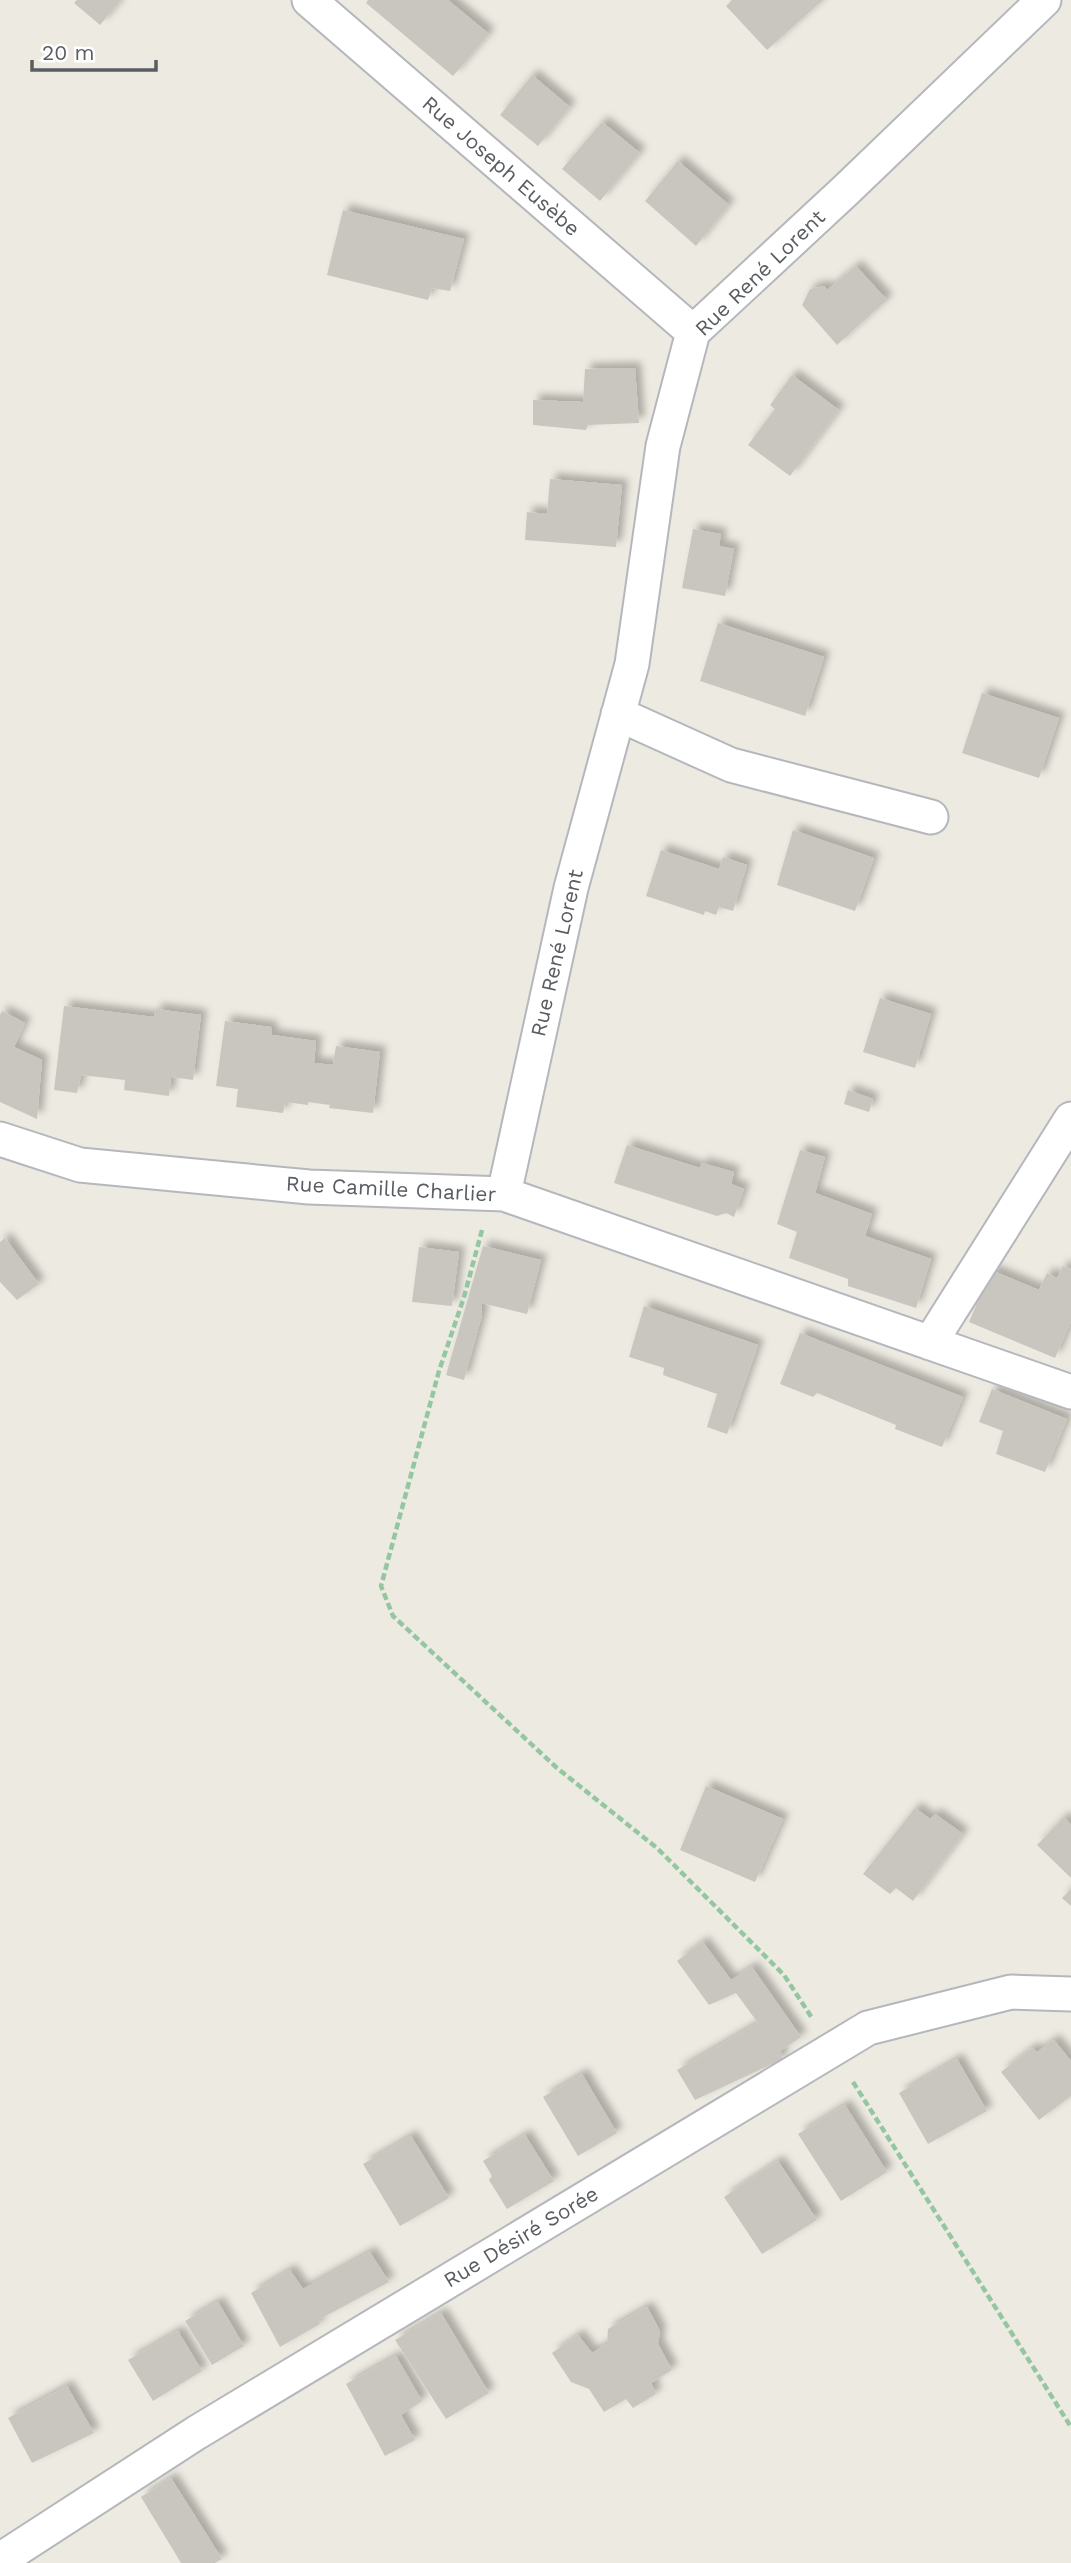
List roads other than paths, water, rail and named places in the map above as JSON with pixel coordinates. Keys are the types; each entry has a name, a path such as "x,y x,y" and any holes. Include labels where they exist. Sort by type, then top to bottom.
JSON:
{"street":[{"name":"Rue Joseph Eusèbe","path":"309,0 693,332"},
{"name":"Rue René Lorent","path":"498,1194 570,888 632,664 663,446 693,332 1044,0"},
{"path":"618,714 731,765 931,817"},
{"path":"930,1343 1071,1119"},
{"name":"Rue Camille Charlier","path":"0,1139 80,1165 309,1187 498,1194 1071,1392"},
{"name":"Rue Désiré Sorée","path":"0,2560 196,2433 868,2028 1011,1992 1071,1994"}]}
